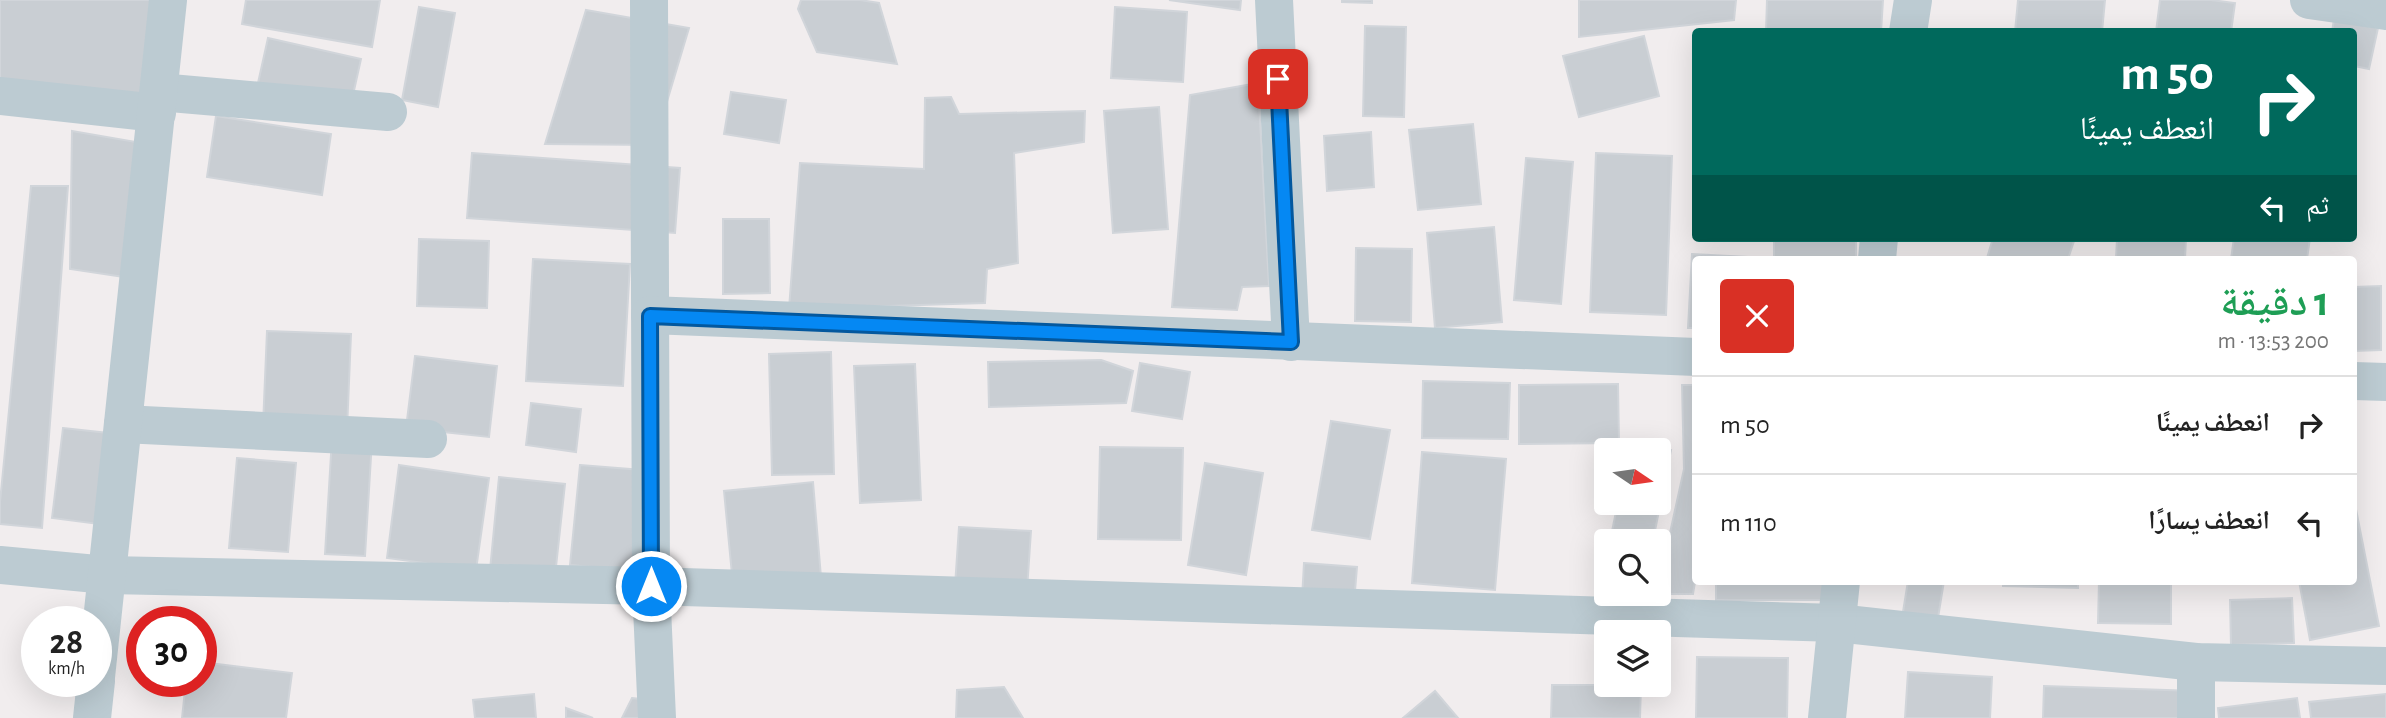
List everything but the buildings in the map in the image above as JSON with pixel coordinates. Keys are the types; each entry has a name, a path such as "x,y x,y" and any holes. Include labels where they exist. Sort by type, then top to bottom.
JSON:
{"street":[{"path":"104,606 168,0"},
{"path":"649,0 651,586 657,718"},
{"path":"1274,0 1291,342"},
{"path":"1909,28 1913,0"},
{"path":"2309,0 2386,11"},
{"path":"0,96 388,112"},
{"path":"650,316 1692,357"},
{"path":"2357,381 2386,382"},
{"path":"123,424 428,439"},
{"path":"0,565 107,575 651,586 1837,623 2196,662 2386,666"},
{"path":"1827,718 1841,585"},
{"path":"2196,662 2196,718"},
{"path":"92,718 94,697"}],"route":[{"path":"651,586 650,316 1291,342 1278,79"}]}
